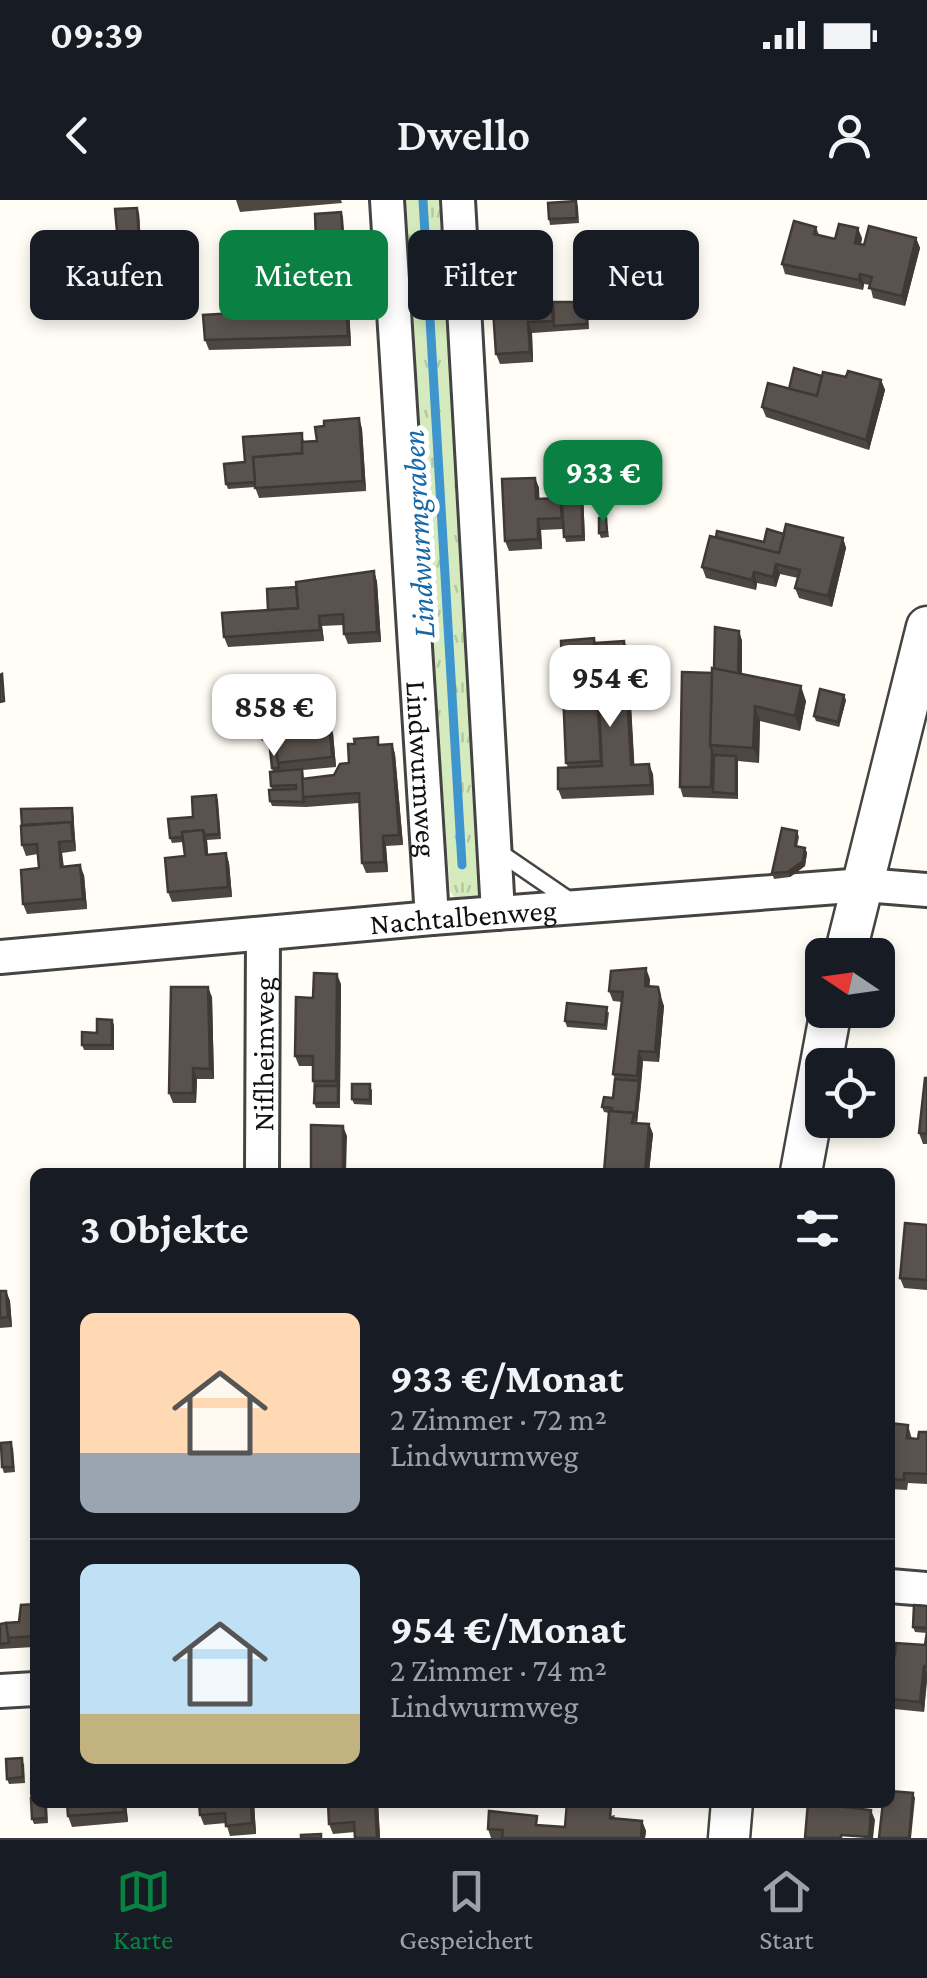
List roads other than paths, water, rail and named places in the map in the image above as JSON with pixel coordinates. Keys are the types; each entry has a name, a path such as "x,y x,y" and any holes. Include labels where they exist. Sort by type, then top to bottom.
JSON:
{"street":[{"name":"Lindwurmweg","path":"388,200 432,918"},
{"path":"458,200 498,913"},
{"path":"850,938 927,627"},
{"name":"Nachtalbenweg","path":"0,957 864,885 927,890"},
{"name":"Niflheimweg","path":"262,1168 264,934"},
{"path":"802,1168 828,1028"},
{"path":"895,1586 927,1589"},
{"path":"0,1691 30,1689"},
{"path":"729,1838 732,1808"}],"lane":[{"path":"494,848 580,907"}],"waterway":[{"name":"Lindwurmgraben","path":"423,200 462,865"}]}
